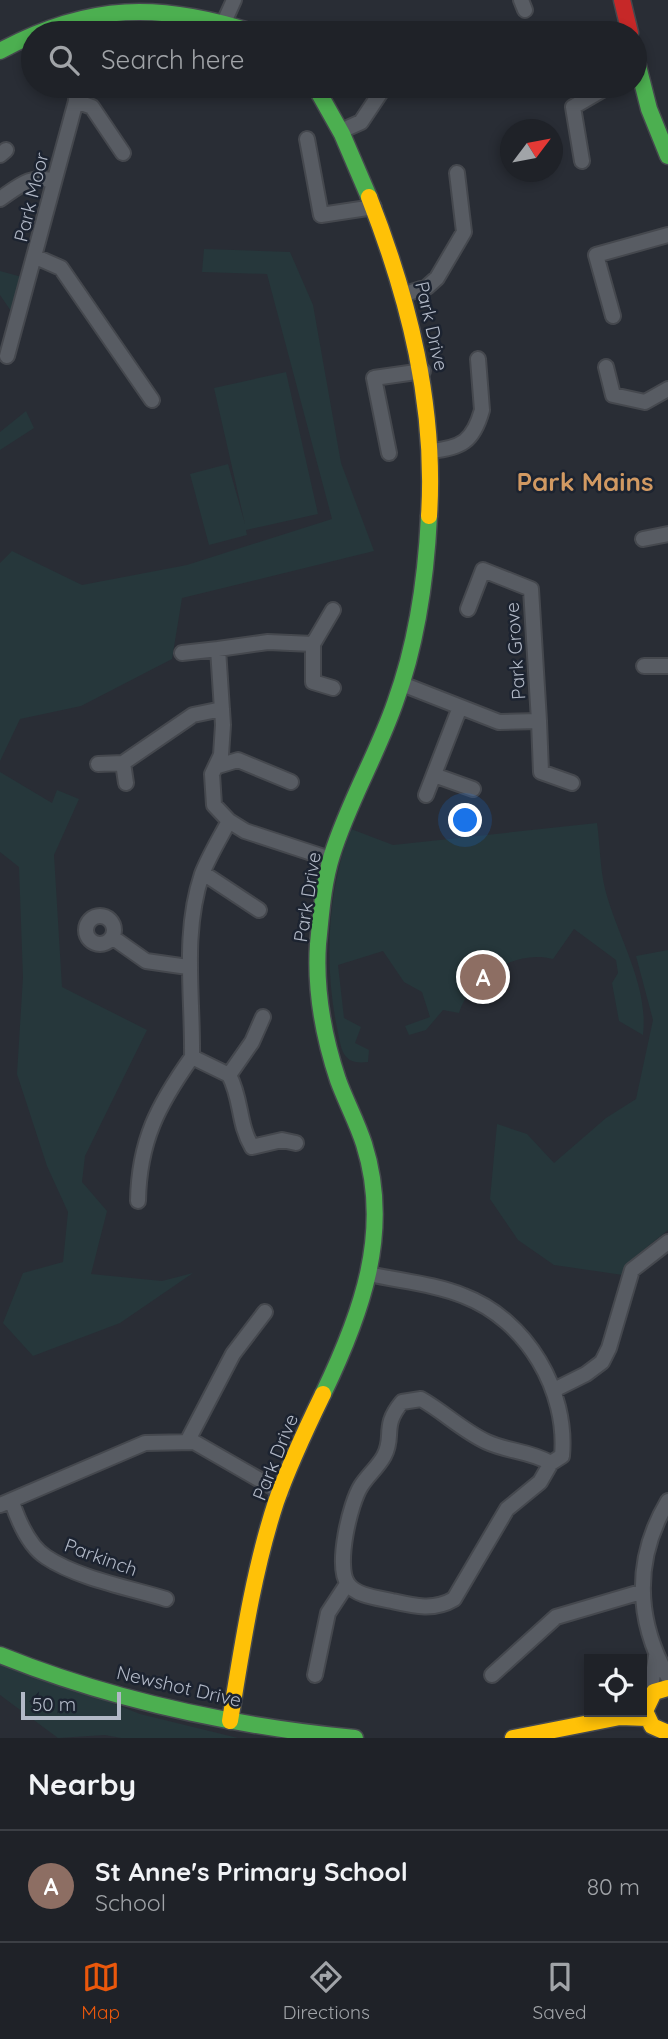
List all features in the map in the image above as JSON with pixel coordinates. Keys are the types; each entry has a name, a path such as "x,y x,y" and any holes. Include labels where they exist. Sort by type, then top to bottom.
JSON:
{"street":[{"path":"84,21 128,6 174,7 225,20 234,0"},
{"path":"622,0 627,21"},
{"path":"0,51 21,39"},
{"path":"647,93 667,149"},
{"name":"Park Moor","path":"7,356 36,257 75,98"},
{"path":"82,98 92,107 123,153"},
{"name":"Park Drive","path":"230,1721 243,1643 281,1492 349,1334 369,1274 374,1240 366,1151 336,1072 322,1007 318,937 330,859 402,684 426,566 431,451 423,371 405,294 374,207 341,131 322,98"},
{"path":"341,131 361,122 377,98"},
{"path":"582,161 573,107 588,98"},
{"path":"307,139 321,215 374,207"},
{"path":"405,294 427,288 437,278 464,232 457,173"},
{"path":"0,199 31,178 41,177 54,181"},
{"path":"613,316 596,255 668,235"},
{"path":"36,257 61,268 152,400"},
{"path":"431,451 456,449 463,444 480,418 482,410 478,359"},
{"path":"606,367 613,395 645,402 668,389"},
{"path":"389,453 374,378 423,371"},
{"path":"643,539 668,534"},
{"name":"Park Grove","path":"468,609 484,570 531,589 541,772 572,783"},
{"path":"333,610 313,644 313,682 333,688"},
{"path":"182,653 268,642 313,644"},
{"path":"218,649 222,709 218,766 212,774 214,804 229,821 245,831 330,859"},
{"path":"644,666 668,666"},
{"name":"Park Grove","path":"402,684 499,722 538,721"},
{"path":"426,795 460,706"},
{"path":"98,764 123,763 193,715 222,709"},
{"path":"218,766 239,760 291,782"},
{"path":"123,763 126,782"},
{"path":"434,775 473,789"},
{"path":"138,1201 139,1170 151,1123 192,1057 188,967 192,913 203,873 229,821"},
{"path":"203,873 259,910"},
{"path":"112,937 146,961 188,967"},
{"path":"229,1075 252,1042 263,1017"},
{"path":"192,1057 229,1075 241,1105 241,1130 252,1147 282,1140 296,1143"},
{"path":"554,1390 586,1374 602,1362 609,1348 632,1270 668,1242"},
{"path":"369,1274 466,1296 502,1317 529,1347 554,1390 564,1435 562,1456 551,1463 540,1482 507,1509 454,1599 442,1607 414,1606 359,1593 348,1584 341,1567 354,1502 361,1486 386,1453 390,1416 402,1402 421,1399 482,1439 529,1452 551,1463"},
{"path":"187,1442 233,1354 265,1312"},
{"name":"Parkinch","path":"166,1599 88,1575 45,1557 6,1503 85,1466 145,1443 194,1442 281,1492"},
{"path":"668,1501 647,1544 642,1592 656,1656 668,1677"},
{"path":"315,1675 328,1614 348,1584"},
{"path":"492,1675 556,1617 642,1592"},
{"name":"Newshot Drive","path":"0,1655 45,1675 230,1721 355,1738"},
{"path":"647,1701 656,1656"},
{"path":"647,1704 654,1692 668,1688"},
{"path":"647,1708 658,1731 668,1733"},
{"path":"513,1738 610,1717"}],"shaded area":[{"path":"204,249 290,252 313,305 341,463 374,551 182,598 172,659 81,706 20,719 0,761 0,563 12,551 82,585 187,565 332,519 267,274 202,272"},
{"path":"0,271 22,277 13,314 0,295"},
{"path":"286,372 318,514 246,530 247,535 209,545 190,474 228,464 245,524 214,388"},
{"path":"26,411 34,428 0,450 0,432"},
{"path":"0,772 52,803 57,790 79,799 54,855 62,987 147,1030 85,1156 82,1182 107,1211 91,1274 162,1281 193,1273 120,1323 33,1356 3,1323 23,1273 63,1262 68,1212 47,1166 17,1074 23,977 19,867 0,852"},
{"path":"597,823 605,889 637,979 644,1016 643,1035 619,1021 612,983 618,973 616,960 574,929 553,959 524,958 496,969 473,988 459,1013 443,1010 426,1030 409,1035 405,1026 430,1017 422,992 404,982 383,951 338,965 344,1018 361,1027 355,1043 369,1050 368,1062 354,1062 346,1057 333,1004 329,953 337,877 351,829 393,845"},
{"path":"668,950 668,1230 631,1260 623,1275 554,1265 518,1240 490,1199 497,1124 527,1134 554,1163 606,1118 636,1099 653,1020 636,956"},
{"path":"0,1659 140,1714 238,1738 121,1738 105,1735 58,1738 0,1695"}],"traffic: fast":[{"path":"76,21 125,12 156,12 211,21"},
{"path":"0,51 21,41"},
{"path":"322,98 342,134 369,197"},
{"path":"646,98 668,156"},
{"path":"323,1394 360,1303 373,1241 375,1209 372,1177 364,1144 338,1080 322,1013 317,961 321,910 329,866 339,836 403,680 423,587 429,516"},
{"path":"0,1655 86,1686 174,1709 219,1719 355,1738"}],"traffic: slow":[{"path":"369,197 396,274 417,354 428,434 429,516"},
{"path":"230,1721 249,1610 268,1529 286,1474 323,1394"},
{"path":"668,1688 654,1692 645,1711 652,1726 668,1733"},
{"path":"513,1738 620,1717 647,1718"}],"traffic: jam":[{"path":"622,0 627,21"}],"place":[{"name":"St Anne's Primary School","path":"483,977"}],"district":[{"name":"Park Mains","path":"585,481"}]}
